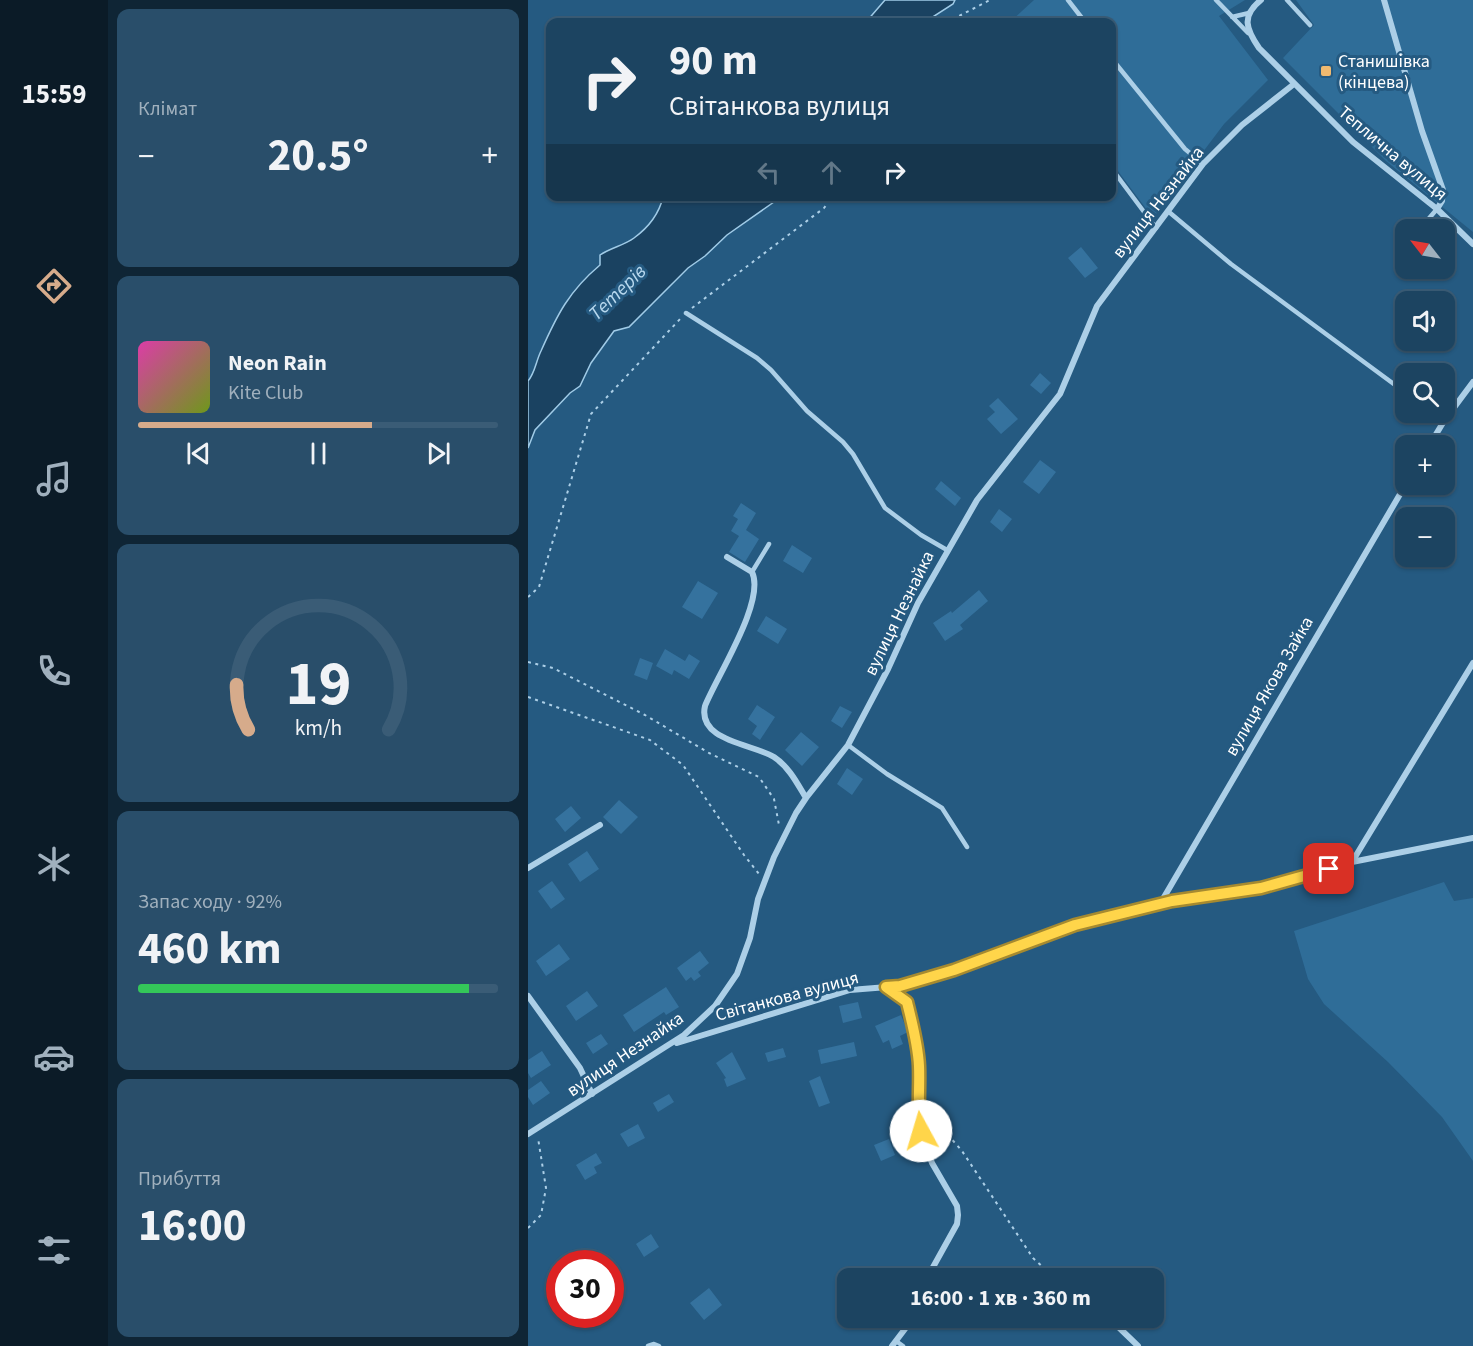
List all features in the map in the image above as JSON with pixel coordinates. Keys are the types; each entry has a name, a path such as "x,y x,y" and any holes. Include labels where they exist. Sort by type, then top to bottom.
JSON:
{"street":[{"path":"1248,33 1249,12 1261,0"},
{"path":"1384,0 1422,131 1443,190 1442,201 1437,209"},
{"name":"Теплична вулиця","path":"1248,33 1259,48 1353,142 1437,209 1473,244"},
{"name":"вулиця Незнайка","path":"528,1134 668,1046 684,1035 715,1006 737,974 750,938 758,899 782,840 806,798 848,745 888,669 918,603 977,500 1060,394 1097,306 1203,164 1242,125 1294,84"},
{"path":"1455,406 1473,382"},
{"name":"вулиця Якова Зайка","path":"1160,904 1400,495"},
{"path":"727,557 752,572 755,582 754,596 737,639 708,697 703,712 704,717 710,727 722,736 776,758 789,771 806,798"},
{"path":"1352,862 1473,663"},
{"path":"528,868 600,825"},
{"name":"Світанкова вулиця","path":"668,1046 850,990 900,986 954,970 1075,925 1160,904 1261,888 1352,862 1473,838"},
{"path":"886,987 907,1002 919,1064 918,1102 921,1131 932,1163 957,1206 957,1224 933,1268"},
{"path":"528,996 580,1068 592,1094"},
{"path":"894,1344 906,1328"},
{"path":"1119,1328 1138,1346"}],"lane":[{"path":"1068,0 1082,18"},
{"path":"1216,0 1248,33"},
{"path":"1287,0 1310,26"},
{"path":"1232,17 1249,12"},
{"path":"1116,64 1185,149 1203,164"},
{"path":"1116,174 1156,228"},
{"path":"1428,219 1437,209"},
{"path":"1168,212 1249,278 1395,385"},
{"path":"686,313 757,358 771,370 807,411 843,442 853,454 885,508 921,535 947,550"},
{"path":"752,572 770,544"},
{"path":"848,745 879,768 942,808 967,847"},
{"path":"648,1346 654,1344 659,1346"},
{"path":"894,1344 903,1346"}],"path":[{"path":"958,18 990,0"},
{"path":"528,597 539,587 591,414 686,313 824,208 829,201"},
{"path":"528,662 553,668 645,715 709,753 759,777 774,799 782,840"},
{"path":"528,697 650,740 683,765 744,855 765,881"},
{"path":"918,1102 962,1151 1033,1258 1044,1268"},
{"path":"528,1228 541,1215 546,1188 536,1129"}],"shaded area":[{"path":"1034,0 1245,0 1219,16 1268,80 1224,124 1153,218 1116,168 1116,18 1014,18"},
{"path":"1296,0 1473,0 1473,232 1386,161 1283,58 1314,25"},
{"path":"1444,882 1454,901 1473,898 1473,1161 1442,1117 1388,1062 1324,1004 1308,979 1294,931"}],"water":[{"path":"885,0 955,0 953,4 931,18 869,18"},
{"name":"Тетерів","path":"662,201 775,201 727,235 705,256 688,268 629,327 614,331 591,363 580,386 570,393 535,430 528,448 528,381 553,326 572,294 600,265 600,255 630,240 644,229 653,220"}],"building":[{"path":"1081,247 1098,268 1085,278 1068,258"},
{"path":"1040,373 1051,383 1041,394 1030,385"},
{"path":"998,398 1018,419 1001,434 987,419 995,412 989,406"},
{"path":"1040,460 1056,472 1039,494 1023,482"},
{"path":"941,481 961,498 955,506 935,489"},
{"path":"741,503 756,513 746,530 759,539 745,562 729,552 739,536 731,531 738,519 733,516"},
{"path":"999,509 1012,519 1002,532 990,522"},
{"path":"792,545 812,558 803,573 783,561"},
{"path":"698,581 718,593 702,619 682,607"},
{"path":"979,590 988,601 960,625 963,629 945,641 933,623 951,611 952,613"},
{"path":"766,616 787,629 778,644 757,631"},
{"path":"665,649 685,661 689,654 700,661 689,679 674,670 672,675 656,666"},
{"path":"640,658 653,663 647,680 634,675"},
{"path":"757,705 775,717 760,740 752,734 757,726 748,719"},
{"path":"840,706 852,712 842,728 831,721"},
{"path":"801,732 819,747 802,766 785,750"},
{"path":"847,768 863,779 852,795 837,784"},
{"path":"619,800 638,817 621,834 603,817"},
{"path":"571,806 581,818 565,832 555,819"},
{"path":"587,851 599,869 580,882 568,864"},
{"path":"552,881 565,899 551,909 538,891"},
{"path":"559,944 570,959 546,976 536,961"},
{"path":"700,951 709,963 698,972 701,976 694,981 691,977 686,981 677,968"},
{"path":"666,987 679,1007 666,1015 664,1012 634,1032 623,1015"},
{"path":"587,991 598,1006 576,1021 566,1006"},
{"path":"858,1002 862,1018 843,1023 839,1006"},
{"path":"901,1015 908,1032 900,1036 903,1044 892,1049 889,1040 883,1043 875,1026"},
{"path":"601,1034 608,1044 593,1054 586,1043"},
{"path":"854,1042 857,1056 821,1064 818,1050"},
{"path":"783,1048 786,1057 768,1062 765,1053"},
{"path":"542,1051 551,1065 531,1078 528,1073 528,1060"},
{"path":"732,1052 746,1079 727,1087 724,1079 726,1078 716,1063"},
{"path":"820,1076 830,1103 819,1107 809,1081"},
{"path":"541,1081 550,1093 533,1105 528,1097 528,1090"},
{"path":"669,1094 674,1102 658,1112 653,1103"},
{"path":"638,1124 645,1138 628,1147 620,1134"},
{"path":"889,1139 895,1155 881,1161 874,1145"},
{"path":"596,1153 602,1163 594,1167 597,1173 585,1180 576,1165"},
{"path":"651,1234 659,1247 644,1257 636,1244"},
{"path":"709,1288 722,1305 704,1320 690,1303"}],"place":[{"name":"Станишівка (кінцева)","path":"1326,71"}],"route":[{"path":"921,1131 918,1102 919,1064 915,1034 907,1002 886,987 900,986 954,970 1075,925 1172,901 1261,888 1329,869"}]}
